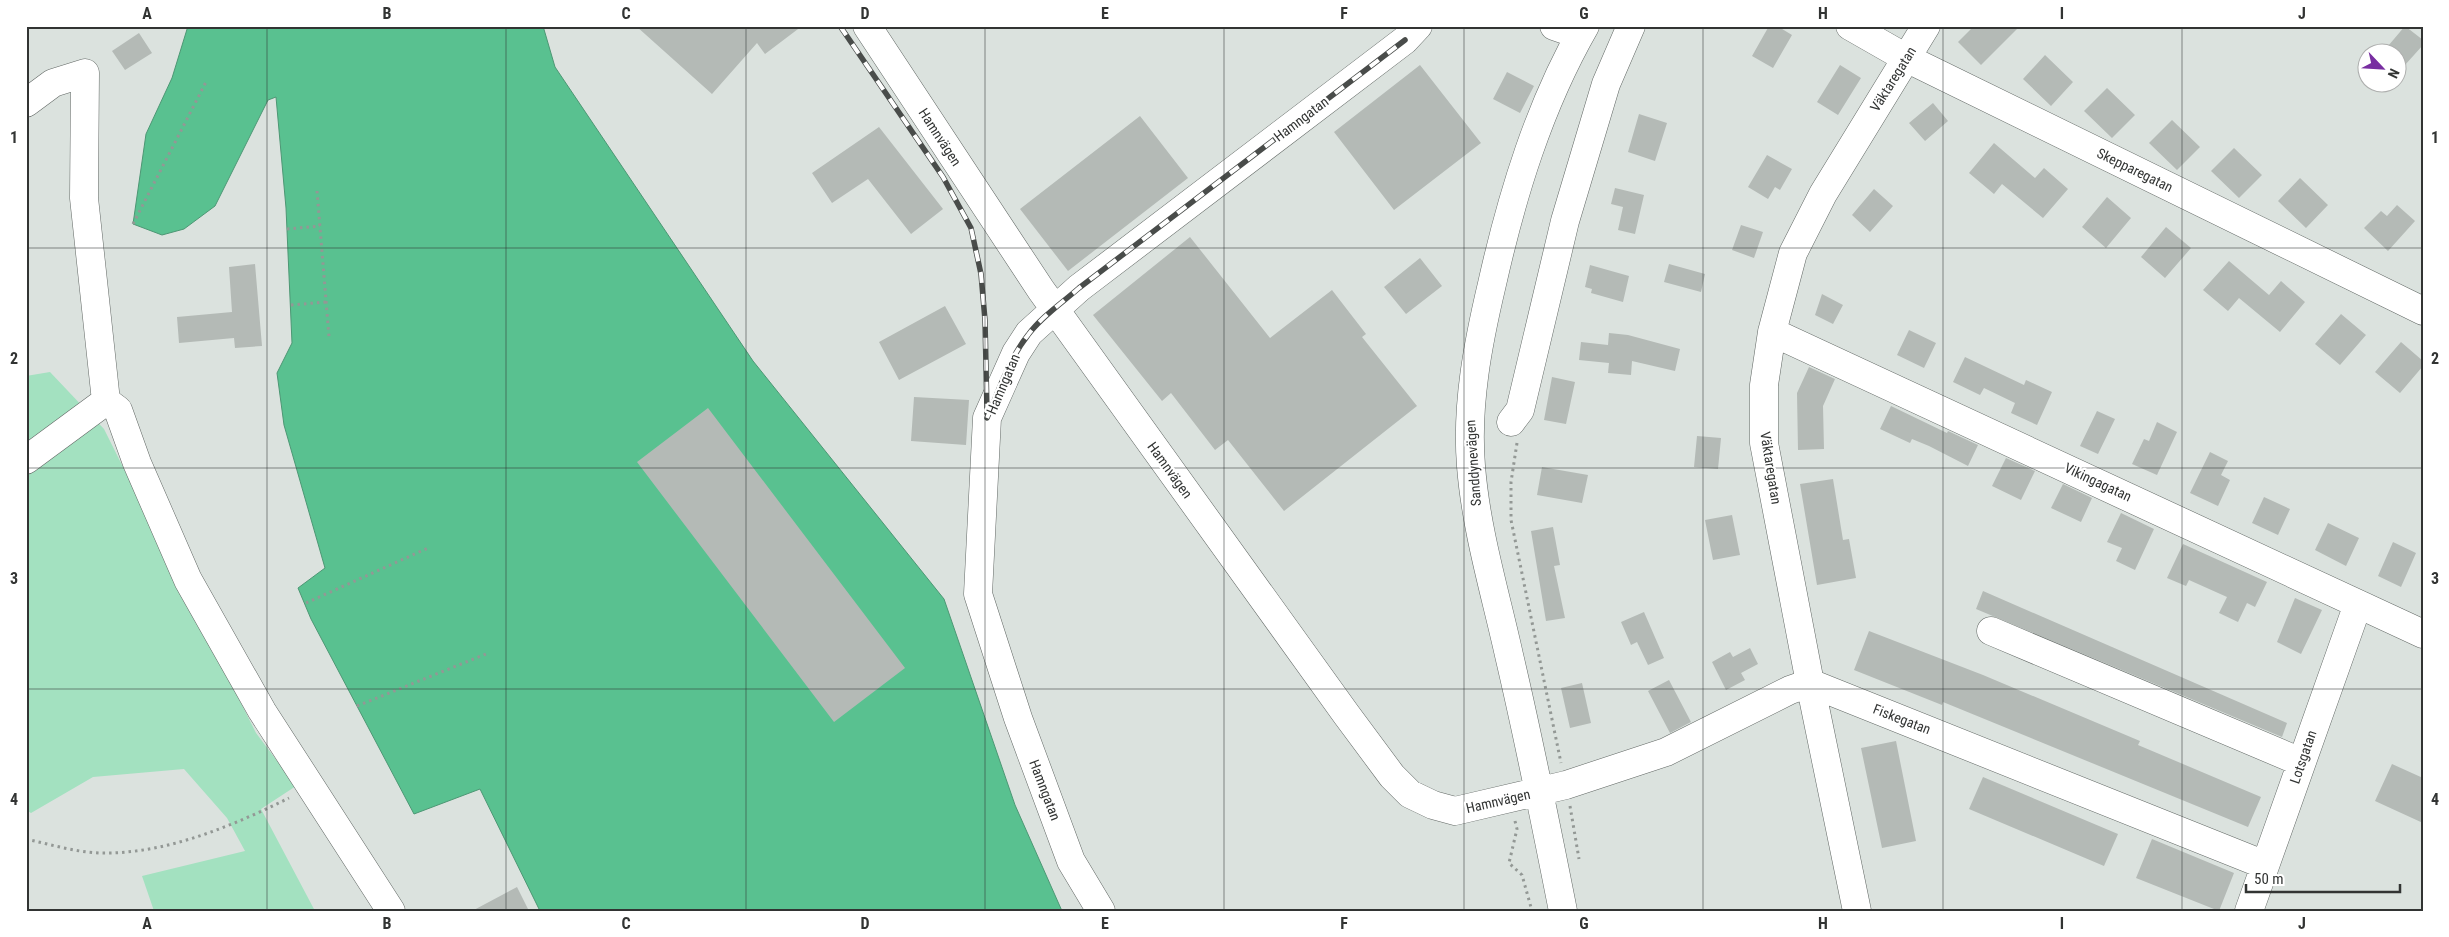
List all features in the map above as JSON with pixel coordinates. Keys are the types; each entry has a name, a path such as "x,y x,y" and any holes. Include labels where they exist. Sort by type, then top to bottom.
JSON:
{"street":[{"name":"Hamnvägen","path":"867,26 1054,310 1392,776 1410,794 1433,806 1454,811 1540,792"},
{"name":"Hamngatan","path":"1101,911 1071,861 1018,718 978,594 987,418 1016,353 1029,333 1054,310 1079,288 1405,40 1418,26"},
{"path":"1554,26 1582,31"},
{"path":"1511,422 1520,410 1565,221 1603,94 1631,26"},
{"name":"Skepparegatan","path":"1850,26 1906,58 2423,311"},
{"name":"Väktaregatan","path":"1857,911 1810,683 1764,443 1764,385 1772,332 1793,253 1823,194 1926,26"},
{"name":"Sanddynevägen","path":"1563,911 1540,792 1475,506 1470,421 1480,339 1506,224 1524,165 1552,91 1582,31"},
{"path":"26,103 53,83 85,73 84,198 106,401 118,410 137,463 188,580 262,711 391,911"},
{"name":"Vikingagatan","path":"1772,332 2423,634"},
{"path":"26,460 106,401"},
{"name":"Lotsgatan","path":"2249,911 2358,604"},
{"path":"1991,631 2301,762"},
{"path":"1540,792 1666,752 1790,690 1810,683"},
{"name":"Fiskegatan","path":"1810,683 2265,865"}],"path":[{"path":"133,224 207,80"},
{"path":"317,191 329,337"},
{"path":"287,229 320,226"},
{"path":"290,305 326,302"},
{"path":"1511,422 1518,433 1511,482 1511,520 1566,785 1580,862"},
{"path":"306,604 428,548"},
{"path":"357,706 486,654"},
{"path":"26,839 73,850 107,854 151,850 258,813 311,787"},
{"path":"1510,799 1517,829 1509,863 1522,875 1532,911"}],"shaded area":[{"path":"188,26 543,26 555,67 753,361 944,599 1015,805 1062,911 540,911 480,789 414,814 311,619 298,588 325,568 284,425 277,373 292,343 286,208 276,97 268,100 215,206 184,229 162,235 133,224 146,134 172,78"},
{"path":"50,372 104,429 256,733 296,786 261,809 315,911 154,911 142,876 245,851 227,818 184,769 93,777 31,813 26,810 26,376"}],"building":[{"path":"636,26 802,26 765,54 757,43 712,94"},
{"path":"1769,26 1777,26 1792,35 1773,68 1752,56"},
{"path":"1974,26 2020,26 1981,65 1958,42"},
{"path":"2405,26 2423,40 2423,45 2406,64 2406,42 2391,42"},
{"path":"139,33 152,53 125,70 112,51"},
{"path":"2045,55 2073,82 2051,106 2023,79"},
{"path":"1420,65 1481,143 1394,210 1334,132"},
{"path":"1840,65 1861,78 1838,115 1817,102"},
{"path":"1507,72 1534,86 1520,113 1493,99"},
{"path":"2107,88 2135,115 2112,138 2084,111"},
{"path":"1933,103 1948,121 1925,141 1909,123"},
{"path":"1639,114 1667,123 1655,161 1628,152"},
{"path":"1140,116 1188,178 1068,271 1020,209"},
{"path":"2172,120 2200,147 2177,170 2149,143"},
{"path":"879,127 943,209 911,234 868,179 832,203 812,173"},
{"path":"1994,143 2035,178 2044,168 2068,189 2043,218 2002,184 1994,194 1969,173"},
{"path":"2234,148 2262,175 2239,198 2211,171"},
{"path":"1767,155 1792,169 1780,190 1775,187 1768,199 1748,187"},
{"path":"2300,178 2328,205 2306,228 2278,201"},
{"path":"1615,188 1644,195 1635,234 1618,230 1623,207 1611,204"},
{"path":"1874,189 1893,206 1870,232 1852,215"},
{"path":"2107,197 2131,218 2106,248 2082,227"},
{"path":"2397,205 2415,221 2388,251 2364,228 2381,211 2387,216"},
{"path":"1741,225 1763,232 1754,258 1732,250"},
{"path":"2166,227 2191,248 2165,278 2141,257"},
{"path":"1190,237 1270,338 1332,290 1366,334 1362,337 1417,406 1284,511 1228,440 1215,450 1171,393 1162,401 1093,315"},
{"path":"1420,258 1442,286 1406,314 1384,287"},
{"path":"2229,261 2269,295 2281,281 2305,302 2280,332 2239,298 2228,311 2203,290"},
{"path":"255,264 262,346 235,348 234,338 179,343 177,317 232,312 229,267"},
{"path":"1669,264 1705,274 1701,292 1664,282"},
{"path":"1590,265 1629,276 1623,302 1591,293 1592,289 1585,287"},
{"path":"1822,294 1843,305 1833,324 1815,315"},
{"path":"945,306 966,344 899,380 879,342"},
{"path":"2341,314 2366,335 2340,365 2315,344"},
{"path":"1909,330 1936,343 1924,368 1897,355"},
{"path":"1609,333 1628,335 1680,349 1675,371 1632,361 1631,375 1608,373 1609,363 1579,360 1581,342 1608,345"},
{"path":"2401,342 2423,361 2423,366 2400,393 2375,372"},
{"path":"1965,357 2024,385 2026,380 2052,392 2037,425 2011,413 2015,403 1984,388 1980,395 1953,382"},
{"path":"1809,367 1835,379 1823,406 1824,449 1798,450 1797,393"},
{"path":"1552,377 1575,382 1566,424 1544,420"},
{"path":"914,397 969,400 966,445 911,441"},
{"path":"1891,406 1947,433 1948,431 1978,445 1968,466 1929,446 1912,439 1910,443 1880,429"},
{"path":"708,408 905,668 834,722 637,462"},
{"path":"2097,411 2115,419 2098,454 2080,446"},
{"path":"2157,422 2177,432 2157,475 2132,464 2144,439 2149,441"},
{"path":"1697,436 1721,438 1718,469 1694,467"},
{"path":"2210,452 2228,461 2221,475 2230,480 2218,506 2190,493"},
{"path":"2006,458 2035,471 2021,500 1992,486"},
{"path":"1542,467 1588,475 1582,503 1537,495"},
{"path":"1833,479 1843,540 1849,539 1856,578 1817,585 1800,484"},
{"path":"2063,484 2092,498 2081,522 2051,508"},
{"path":"2264,497 2290,509 2278,535 2252,523"},
{"path":"2121,513 2154,529 2135,570 2116,561 2122,548 2107,542"},
{"path":"1732,515 1740,555 1713,560 1705,520"},
{"path":"2328,523 2359,538 2346,566 2315,550"},
{"path":"1553,527 1560,565 1554,566 1565,618 1546,621 1531,531"},
{"path":"2393,542 2416,553 2401,587 2378,576"},
{"path":"2183,544 2267,582 2255,607 2247,603 2238,622 2219,613 2227,597 2189,580 2186,586 2167,578"},
{"path":"1983,591 2287,723 2282,737 1976,609"},
{"path":"2295,598 2322,610 2301,654 2277,642"},
{"path":"1644,612 1664,658 1648,665 1637,642 1631,645 1621,622"},
{"path":"1869,631 1983,675 2140,741 2138,745 2261,797 2248,827 1943,702 1942,705 1854,670"},
{"path":"1750,648 1758,664 1741,673 1745,680 1726,690 1712,662 1730,652 1733,657"},
{"path":"1669,680 1691,722 1670,733 1648,691"},
{"path":"1582,683 1591,723 1570,728 1561,688"},
{"path":"1896,741 1916,841 1882,848 1861,748"},
{"path":"2392,764 2423,778 2423,823 2375,801"},
{"path":"1983,777 2118,834 2104,866 1969,809"},
{"path":"2152,839 2234,873 2219,911 2136,878"},
{"path":"517,887 529,911 472,911"}],"railway":[{"path":"840,26 943,177 971,228 981,274 985,320 987,413"},
{"path":"987,418 1015,354 1033,328 1045,316 1079,288 1405,40"}]}
